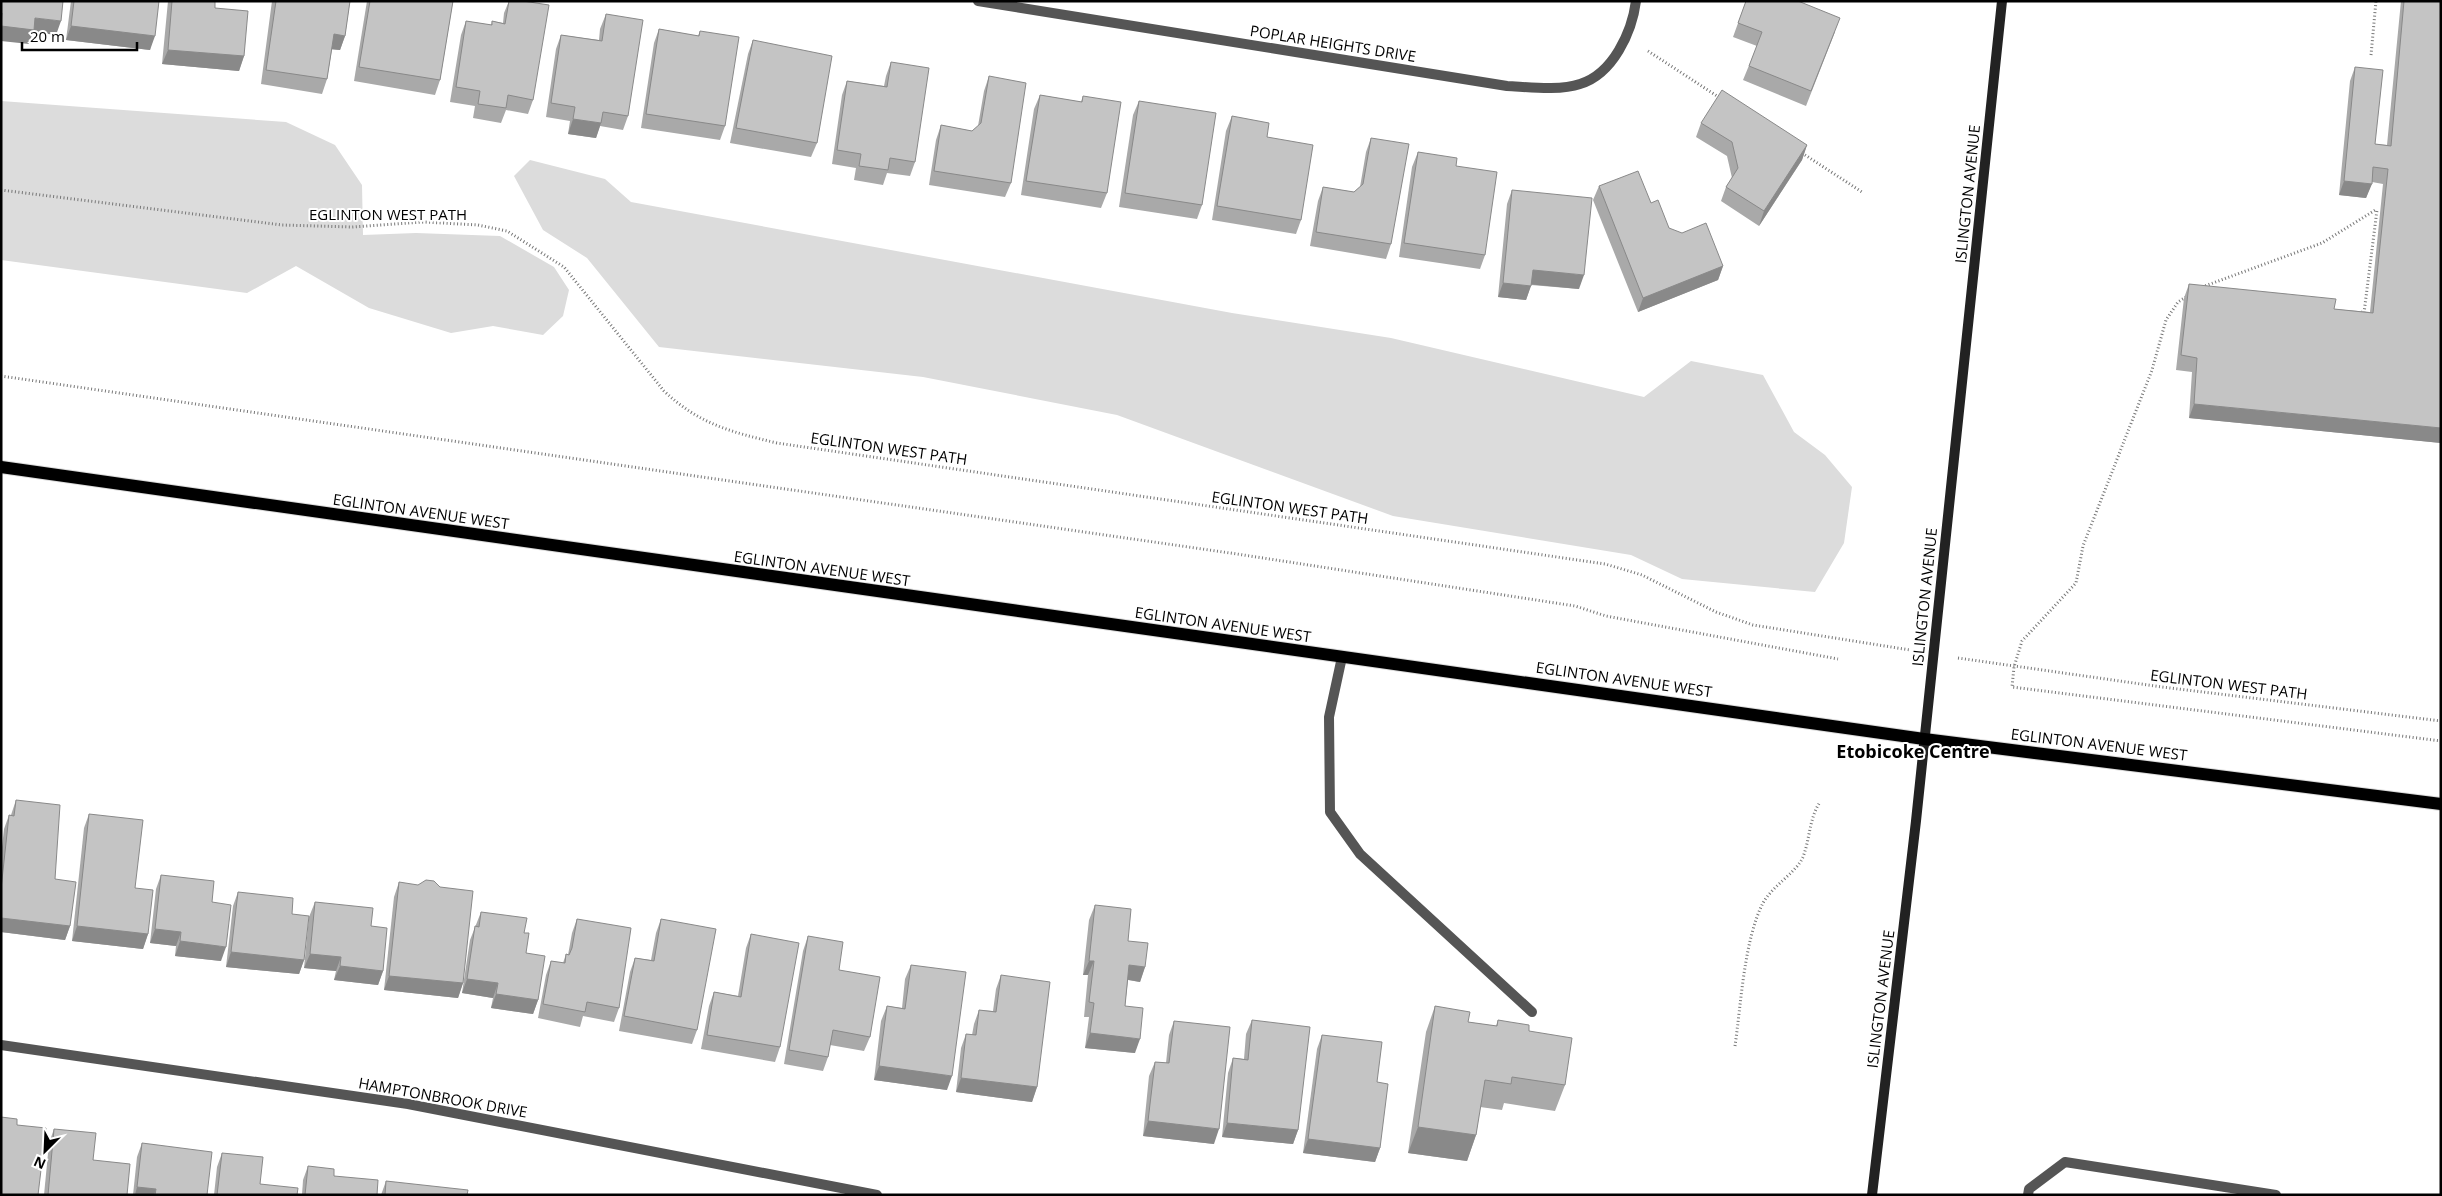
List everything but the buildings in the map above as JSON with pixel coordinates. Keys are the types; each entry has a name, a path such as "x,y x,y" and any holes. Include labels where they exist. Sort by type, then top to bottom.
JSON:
{"main road":[{"name":"ISLINGTON AVENUE","path":"1872,1195 1924,738 2002,1"},
{"name":"EGLINTON AVENUE WEST","path":"1,467 1924,738 2441,804"}],"street":[{"name":"POPLAR HEIGHTS DRIVE","path":"978,1 1507,86 1547,88 1580,84 1602,72 1627,37 1636,1"},
{"path":"1342,657 1329,717 1330,812 1360,854 1532,1012"},
{"name":"HAMPTONBROOK DRIVE","path":"1,1046 408,1104 877,1195"},
{"path":"2028,1195 2029,1189 2065,1162 2276,1195"}],"path":[{"path":"2371,55 2376,1"},
{"path":"1627,37 1726,102"},
{"path":"1798,150 1862,192"},
{"name":"EGLINTON WEST PATH","path":"1,190 282,225 352,227 424,222 478,225 507,230 564,267 664,391 682,408 729,432 797,446 1605,564 1642,575 1716,612 1753,626 1840,640"},
{"path":"2197,290 2322,244 2377,210 2364,313 2355,312"},
{"path":"2192,293 2178,302 2166,320 2152,370 2083,546 2076,584 2022,641 2014,667 2012,687 2441,741"},
{"path":"1,376 1237,554 1575,606 1606,616 1838,659"},
{"name":"EGLINTON WEST PATH","path":"2014,667 2441,721"},
{"path":"1735,1046 1744,980 1753,935 1763,904 1777,884 1797,866 1803,857 1808,828 1820,802"}],"shaded area":[{"path":"1,101 286,122 335,145 362,185 363,235 416,233 500,236 554,267 569,290 563,316 543,335 493,326 451,333 369,308 296,266 247,293 1,260"},
{"path":"530,160 605,179 631,202 1232,313 1391,338 1644,397 1691,361 1763,375 1794,432 1825,455 1852,487 1844,543 1815,592 1682,579 1631,555 1393,516 1117,415 923,377 659,347 587,258 543,230 514,176"}],"district":[{"name":"Etobicoke Centre","path":"1913,751"}]}
